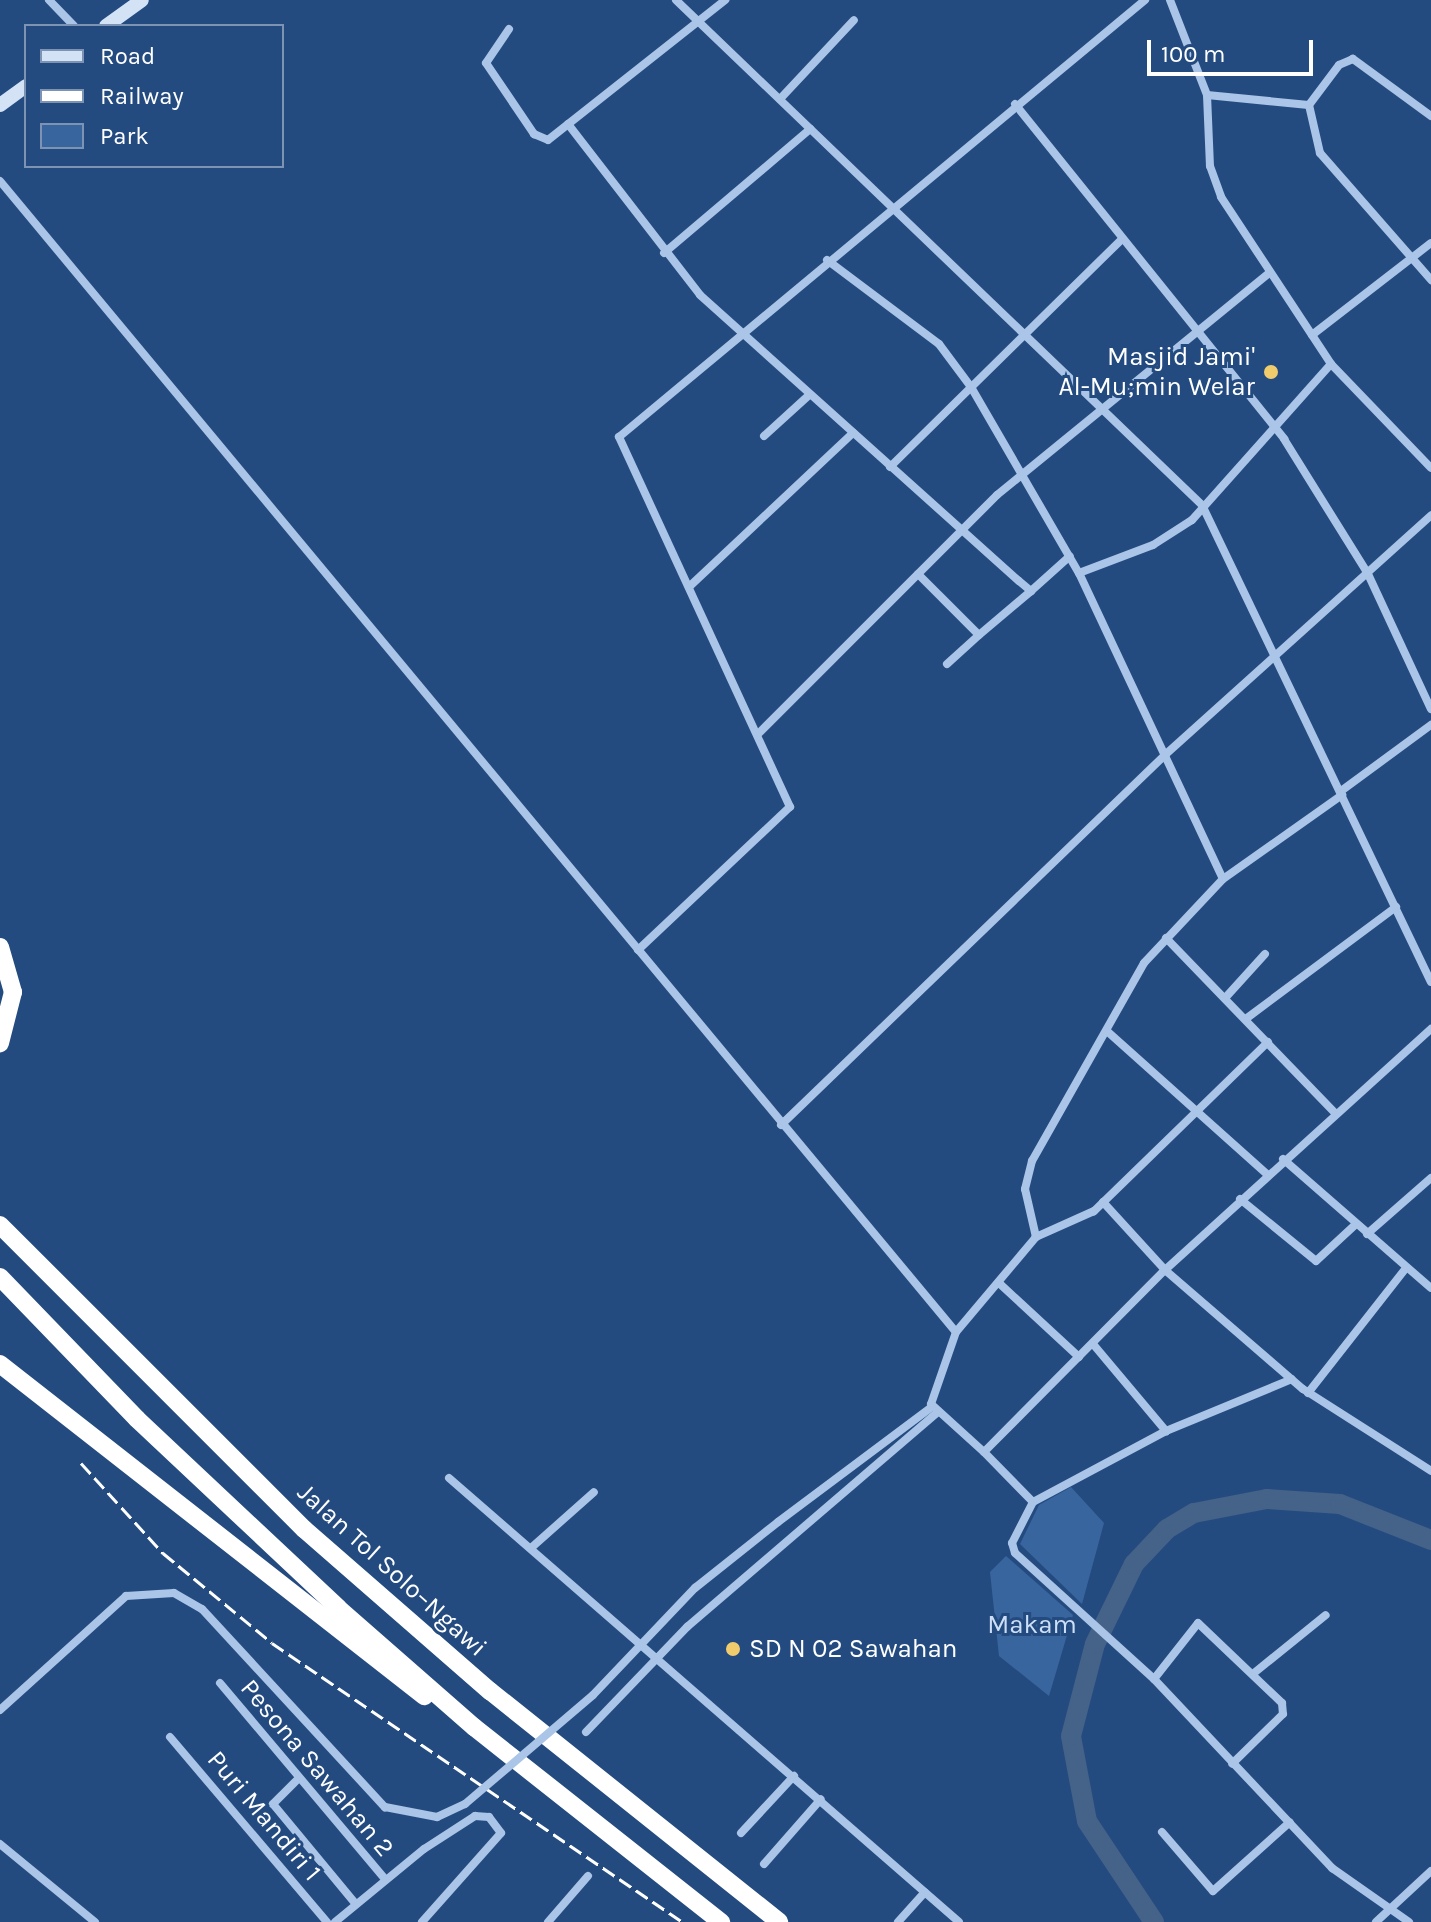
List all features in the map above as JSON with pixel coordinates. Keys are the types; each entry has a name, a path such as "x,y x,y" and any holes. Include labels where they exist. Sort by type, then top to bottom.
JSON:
{"highway":[{"path":"0,947 13,992 0,1043"},
{"path":"0,1210 59,1290"},
{"name":"Jalan Tol Solo–Ngawi","path":"0,1225 59,1290 304,1529 561,1751 779,1922"},
{"path":"0,1277 226,1506 474,1727 721,1922"},
{"path":"0,1364 400,1680 474,1727"}],"street":[{"path":"49,0 72,24"},
{"path":"109,24 142,0"},
{"path":"676,0 1028,331 1202,505 1431,982"},
{"path":"509,29 490,49 488,69 540,139 568,124 701,25 725,0"},
{"path":"638,950 788,814 758,734 618,440 737,332 1145,0"},
{"path":"1170,0 1207,95 1218,190 1269,273 1331,364 1431,468"},
{"path":"780,99 854,20"},
{"path":"1431,116 1353,59 1339,65 1309,105 1320,153 1431,280"},
{"path":"0,105 24,87"},
{"path":"1207,95 1309,105"},
{"path":"1015,104 1120,241 1275,427 1368,574 1431,709"},
{"path":"568,124 664,253 737,332 1031,591"},
{"path":"664,253 810,129"},
{"path":"0,181 956,1332"},
{"path":"890,467 1120,241"},
{"path":"1312,335 1431,243"},
{"path":"827,260 939,344 971,387 1025,474 1079,573 1223,879"},
{"path":"758,734 961,531 1103,407 1269,273"},
{"path":"1079,573 1161,541 1202,505 1331,364"},
{"path":"764,436 809,395"},
{"path":"690,586 853,433"},
{"path":"781,1125 1166,754 1277,659 1431,515"},
{"path":"947,664 1070,556"},
{"path":"918,574 979,635"},
{"path":"1036,1237 1025,1189 1032,1161 1108,1032 1128,987 1166,938 1223,879 1431,725"},
{"path":"1247,1018 1396,907"},
{"path":"1166,938 1247,1018 1335,1113"},
{"path":"1226,997 1265,954"},
{"path":"984,1452 1240,1199 1431,1029"},
{"path":"1108,1032 1267,1174"},
{"path":"586,1732 658,1655 935,1410 956,1332 1036,1237 1103,1202 1268,1042"},
{"path":"1283,1159 1355,1225 1431,1288"},
{"path":"1367,1234 1431,1178"},
{"path":"1240,1199 1316,1261 1355,1225"},
{"path":"1103,1202 1165,1270 1308,1393 1431,1471"},
{"path":"1308,1393 1406,1268"},
{"path":"999,1283 1079,1357"},
{"path":"1093,1344 1166,1431"},
{"path":"1292,1379 1166,1431 1033,1502 1013,1550 1111,1636 1332,1868 1409,1922"},
{"path":"935,1410 984,1452 1033,1502"},
{"path":"0,1710 126,1596 174,1593 202,1609 385,1807 437,1817 465,1804 593,1695 695,1588 778,1522 935,1410"},
{"path":"449,1478 658,1655 959,1922"},
{"path":"531,1548 594,1492"},
{"path":"1254,1673 1326,1615"},
{"path":"1154,1679 1196,1623 1254,1673 1284,1710 1232,1764"},
{"name":"Pesona Sawahan 2","path":"220,1683 384,1878"},
{"name":"Puri Mandiri 1","path":"170,1737 327,1922"},
{"path":"741,1833 794,1776"},
{"path":"299,1778 273,1801 355,1903"},
{"path":"764,1864 821,1799"},
{"path":"335,1922 384,1878 475,1816 486,1815 500,1829 422,1922"},
{"path":"1162,1832 1213,1891 1290,1822"},
{"path":"0,1844 95,1922"},
{"path":"1376,1922 1431,1871"},
{"path":"548,1922 588,1876"},
{"path":"898,1922 925,1892"}],"green space":[{"name":"Makam","path":"1071,1487 1104,1523 1082,1604 1020,1544 1039,1505"},
{"name":"Makam","path":"1006,1556 1073,1615 1049,1696 999,1656 990,1572"}],"waterway":[{"path":"1154,1922 1087,1821 1071,1736 1095,1644 1134,1564 1167,1529 1194,1513 1267,1499 1340,1504 1431,1540"}],"railway":[{"path":"81,1463 163,1553 272,1643 683,1922"}],"place":[{"name":"Masjid Jami' Al-Mu;min Welar","path":"1271,372"},
{"name":"SD N 02 Sawahan","path":"733,1649"}]}
